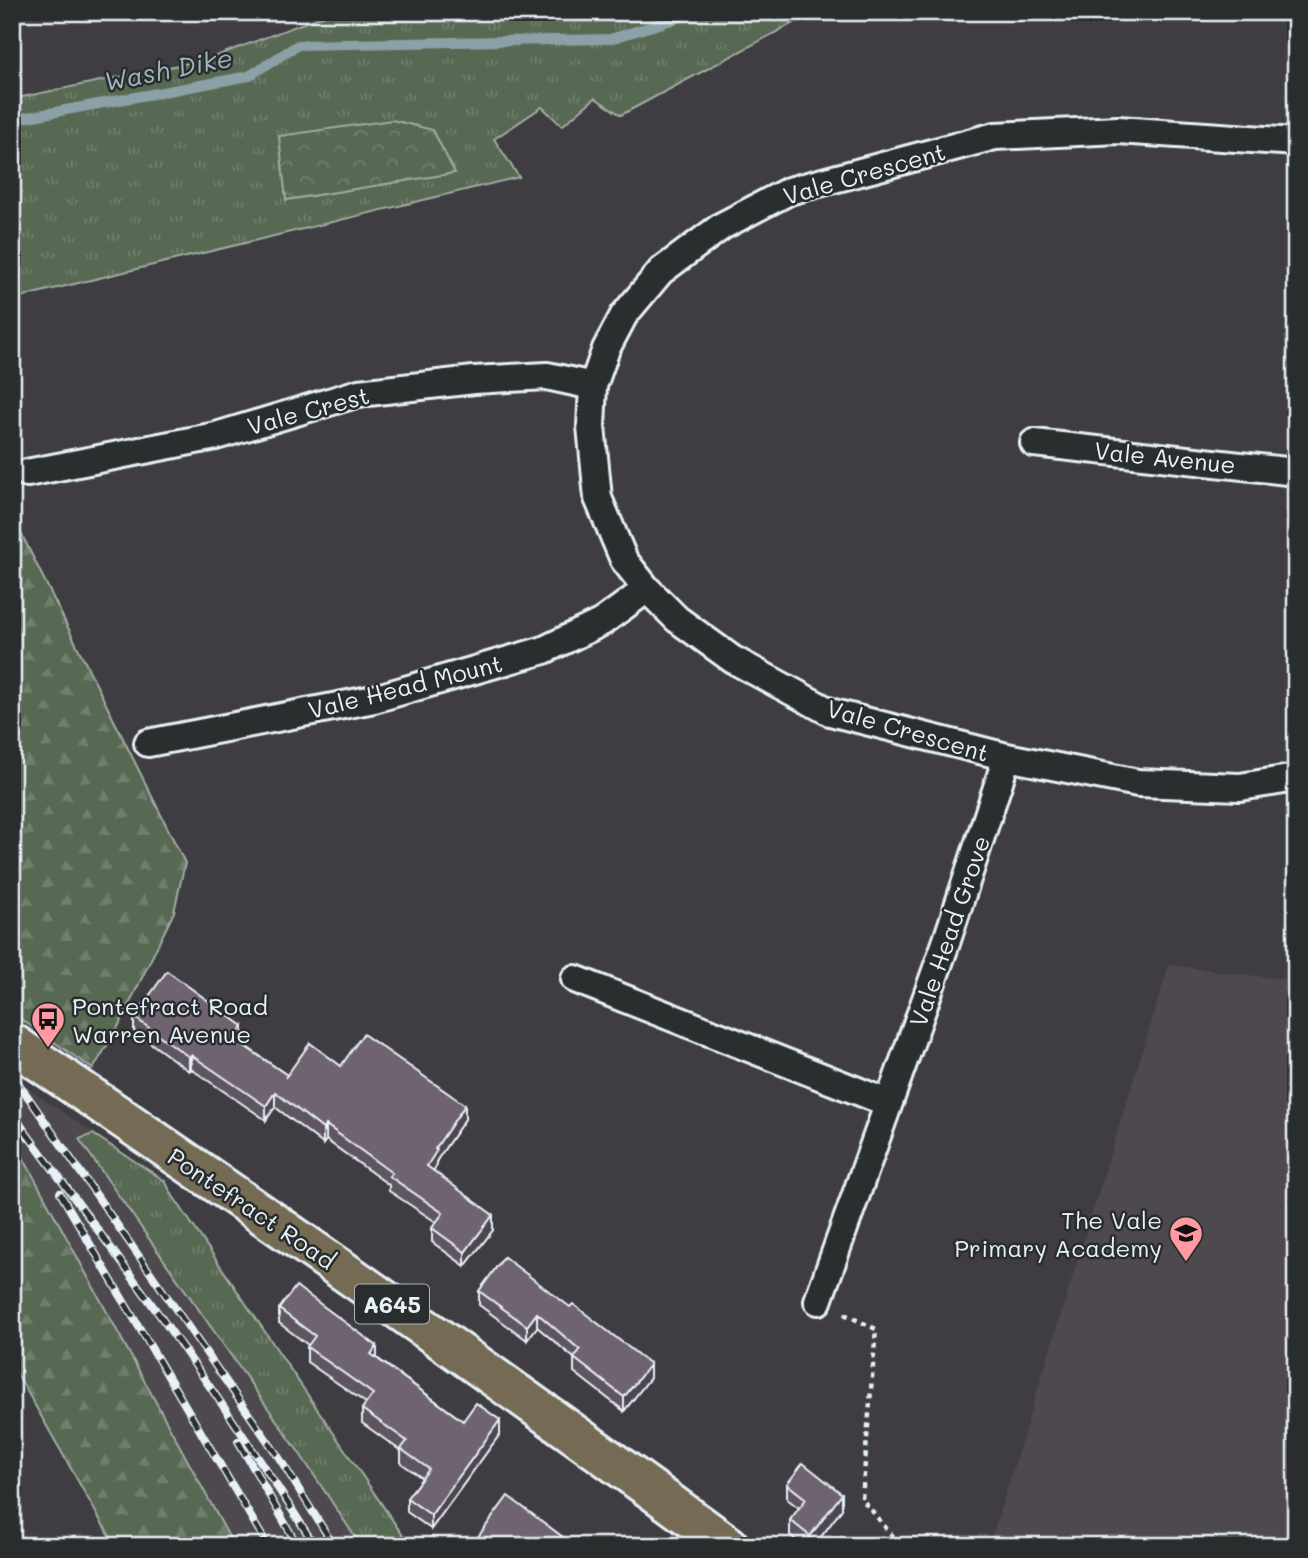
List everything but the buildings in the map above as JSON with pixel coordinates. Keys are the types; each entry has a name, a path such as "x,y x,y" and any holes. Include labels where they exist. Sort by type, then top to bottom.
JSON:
{"main road":[{"name":"Pontefract Road","path":"12,1043 312,1248 540,1408 729,1546"}],"street":[{"name":"Vale Crescent","path":"1296,142 1118,130 995,136 789,191 722,226 660,271 624,315 606,349 593,386 591,426 598,498 624,560 647,589 677,619 732,659 830,712 1007,757 1138,783 1240,787 1296,778"},
{"name":"Vale Crest","path":"27,473 216,436 359,393 474,380 547,376 593,386"},
{"name":"Vale Avenue","path":"1034,443 1296,472"},
{"name":"Vale Head Mount","path":"148,743 374,699 544,650 602,622 647,589"},
{"name":"Vale Head Grove","path":"818,1301 946,943 1007,757"},
{"path":"575,979 888,1103"}],"path":[{"path":"818,1301 876,1329 862,1499 901,1546"}],"shaded area":[{"name":"The Vale Primary Academy","path":"1169,965 1296,981 1296,1546 989,1546"},
{"path":"12,1078 165,1181 410,1546 115,1546 12,1365"}],"green space":[{"path":"333,12 827,12 797,21 621,115 595,98 562,126 542,107 494,139 519,177 12,299 12,99 208,59"},
{"path":"392,120 433,130 455,173 286,200 279,136"},
{"path":"12,515 185,863 174,912 118,1027 93,1069 12,1013"},
{"path":"93,1134 165,1181 410,1546 361,1546 298,1451 79,1139"},
{"path":"12,1137 234,1546 115,1546 12,1365"}],"waterway":[{"name":"Wash Dike","path":"12,120 249,76 298,45 610,39 698,12"}],"railway":[{"path":"12,1074 278,1456 334,1546"},
{"path":"12,1111 29,1138"},
{"path":"24,1130 210,1387 315,1546"},
{"path":"60,1193 268,1546"},
{"path":"238,1441 298,1546"}],"place":[{"name":"Pontefract Road Warren Avenue","path":"48,1049"},
{"name":"The Vale Primary Academy","path":"1186,1263"}]}
